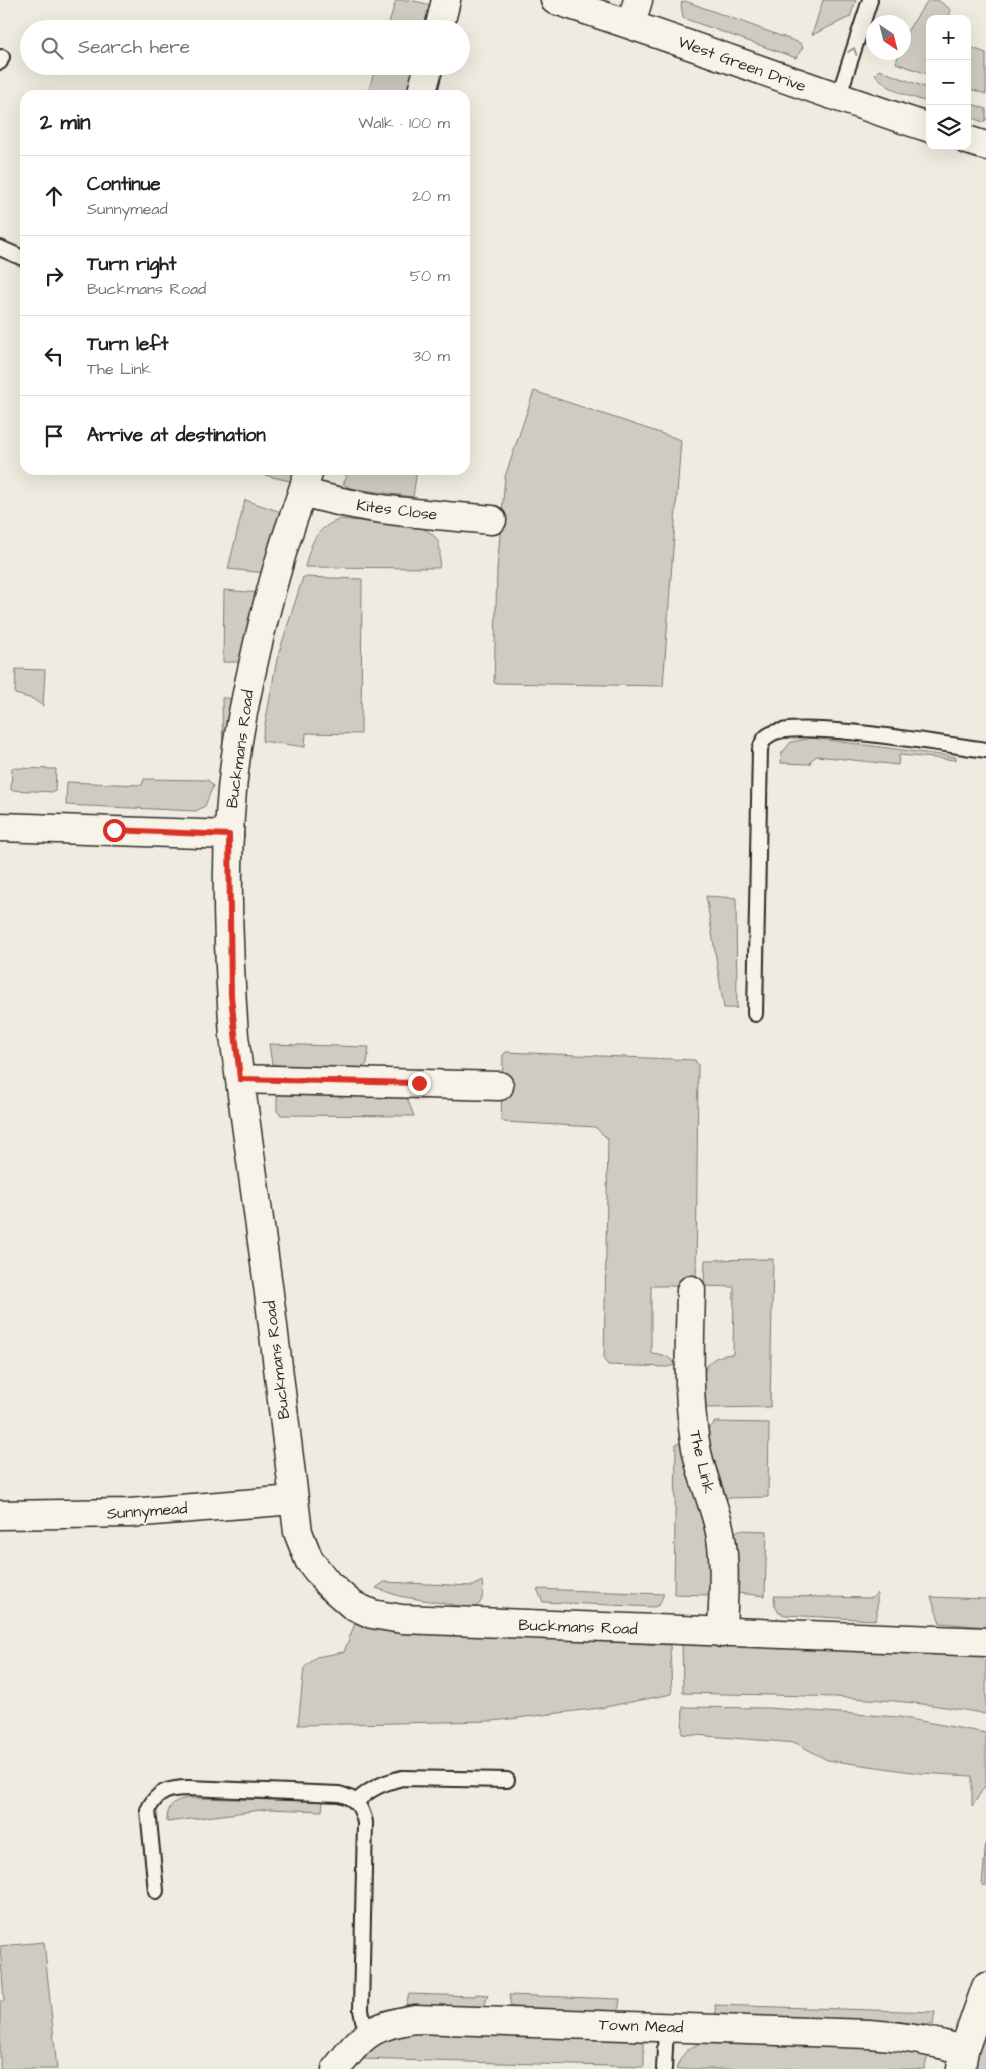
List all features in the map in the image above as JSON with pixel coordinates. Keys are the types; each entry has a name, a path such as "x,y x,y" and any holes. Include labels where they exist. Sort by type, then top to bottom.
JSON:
{"street":[{"path":"441,20 446,0"},
{"name":"West Green Drive","path":"555,0 634,12 838,98 926,127"},
{"path":"422,90 427,75"},
{"path":"971,141 986,146"},
{"name":"Kites Close","path":"306,481 330,500 359,506 492,520"},
{"name":"Buckmans Road","path":"306,481 284,545 242,720 229,835 231,996 240,1079 298,1532 309,1560 328,1584 352,1605 372,1614 402,1619 986,1642"},
{"path":"0,826 229,835"},
{"path":"240,1079 499,1086"},
{"name":"The Link","path":"691,1290 691,1406 695,1443 701,1471 718,1525 723,1581 722,1633"},
{"name":"Sunnymead","path":"0,1515 129,1513 294,1500"},
{"path":"962,2060 986,1987"},
{"name":"Town Mead","path":"336,2069 359,2040 371,2031 392,2023 415,2019 907,2036 939,2043 962,2060"}],"lane":[{"path":"838,98 870,0"},
{"path":"0,248 20,257"},
{"path":"755,1014 760,749 763,740 770,734 795,728 868,734 986,750"},
{"path":"357,1801 371,1788 402,1778 507,1780"},
{"path":"156,1891 148,1810 153,1800 162,1793 174,1788 189,1788 339,1794 349,1796 357,1801 365,1822 361,2010 364,2020 371,2031"},
{"path":"664,2069 666,2027"}],"shaded area":[{"path":"396,0 410,0 431,5 427,20 390,20"},
{"path":"823,0 856,0 850,17 812,35"},
{"path":"928,0 938,0 951,10 949,15 926,15 926,74 896,63 897,60 911,60 911,26"},
{"path":"685,1 800,43 803,47 796,58 683,18 681,3"},
{"path":"971,47 986,53 986,94 971,89"},
{"path":"879,70 926,88 926,102 900,93 875,74"},
{"path":"373,75 412,75 407,90 369,90"},
{"path":"971,103 986,109 986,120 983,122 971,118"},
{"path":"534,391 681,440 663,686 494,683 497,570 505,477"},
{"path":"264,475 296,475 294,482"},
{"path":"345,475 416,475 413,497 350,488 343,484 347,477"},
{"path":"245,500 284,513 265,573 228,569"},
{"path":"341,519 421,528 428,531 439,544 439,568 305,567 316,537 325,527"},
{"path":"303,577 362,579 361,734 306,733 305,747 262,741 277,659"},
{"path":"224,590 260,593 241,662 223,662"},
{"path":"16,669 45,670 43,706 33,699 15,694"},
{"path":"222,698 229,698 232,702 223,757"},
{"path":"812,738 956,757 956,760 899,755 898,765 817,756 811,760 810,764 781,763 782,753 791,742"},
{"path":"12,768 56,769 55,792 11,790"},
{"path":"144,779 208,780 213,786 205,806 196,811 66,805 67,782 142,785"},
{"path":"706,896 736,898 737,1008 724,1008"},
{"path":"269,1044 369,1047 367,1064 357,1071 291,1069 272,1064"},
{"path":"506,1052 695,1060 698,1065 696,1286 651,1286 651,1353 665,1356 676,1365 667,1367 608,1365 604,1360 608,1139 595,1127 504,1122 501,1119 503,1055"},
{"path":"283,1092 397,1095 407,1098 414,1116 281,1115 277,1111 277,1096"},
{"path":"773,1259 770,1407 703,1408 704,1372 713,1359 733,1354 734,1287 704,1286 705,1260"},
{"path":"715,1422 769,1423 768,1497 726,1498 707,1436 708,1430"},
{"path":"683,1443 710,1540 710,1595 674,1594 676,1444"},
{"path":"739,1530 767,1531 765,1596 737,1593 737,1550 734,1538 735,1533"},
{"path":"482,1581 483,1593 481,1601 472,1608 399,1596 376,1588 384,1582 473,1586"},
{"path":"537,1589 664,1594 659,1605 654,1607 543,1602"},
{"path":"877,1593 877,1616 875,1620 786,1615 779,1613 775,1606 774,1596 872,1598"},
{"path":"931,1597 986,1599 986,1627 940,1623"},
{"path":"357,1618 404,1631 670,1645 672,1694 600,1708 493,1721 298,1725 304,1668 316,1657 344,1652"},
{"path":"682,1638 986,1653 986,1714 949,1707 873,1699 683,1693"},
{"path":"683,1707 768,1708 899,1717 986,1733 986,1784 972,1807 972,1776 919,1773 827,1760 796,1743 682,1734"},
{"path":"188,1798 323,1801 322,1811 269,1809 167,1822 168,1812 172,1805 178,1800"},
{"path":"986,1841 986,1886 982,1885"},
{"path":"44,1942 57,2069 0,2069 0,2001 4,2001 0,1946"},
{"path":"409,1994 488,1995 484,2007 406,2005"},
{"path":"509,1995 620,1999 618,2012 511,2007"},
{"path":"715,2005 935,2012 933,2025 716,2016"},
{"path":"986,2029 986,2069 974,2069 983,2030"},
{"path":"397,2031 644,2038 644,2067 360,2059 365,2050"},
{"path":"720,2040 886,2048 928,2056 924,2069 676,2069 683,2055 688,2050 698,2044"}],"route":[{"path":"114,830 229,835 231,996 240,1079 419,1083"}]}
